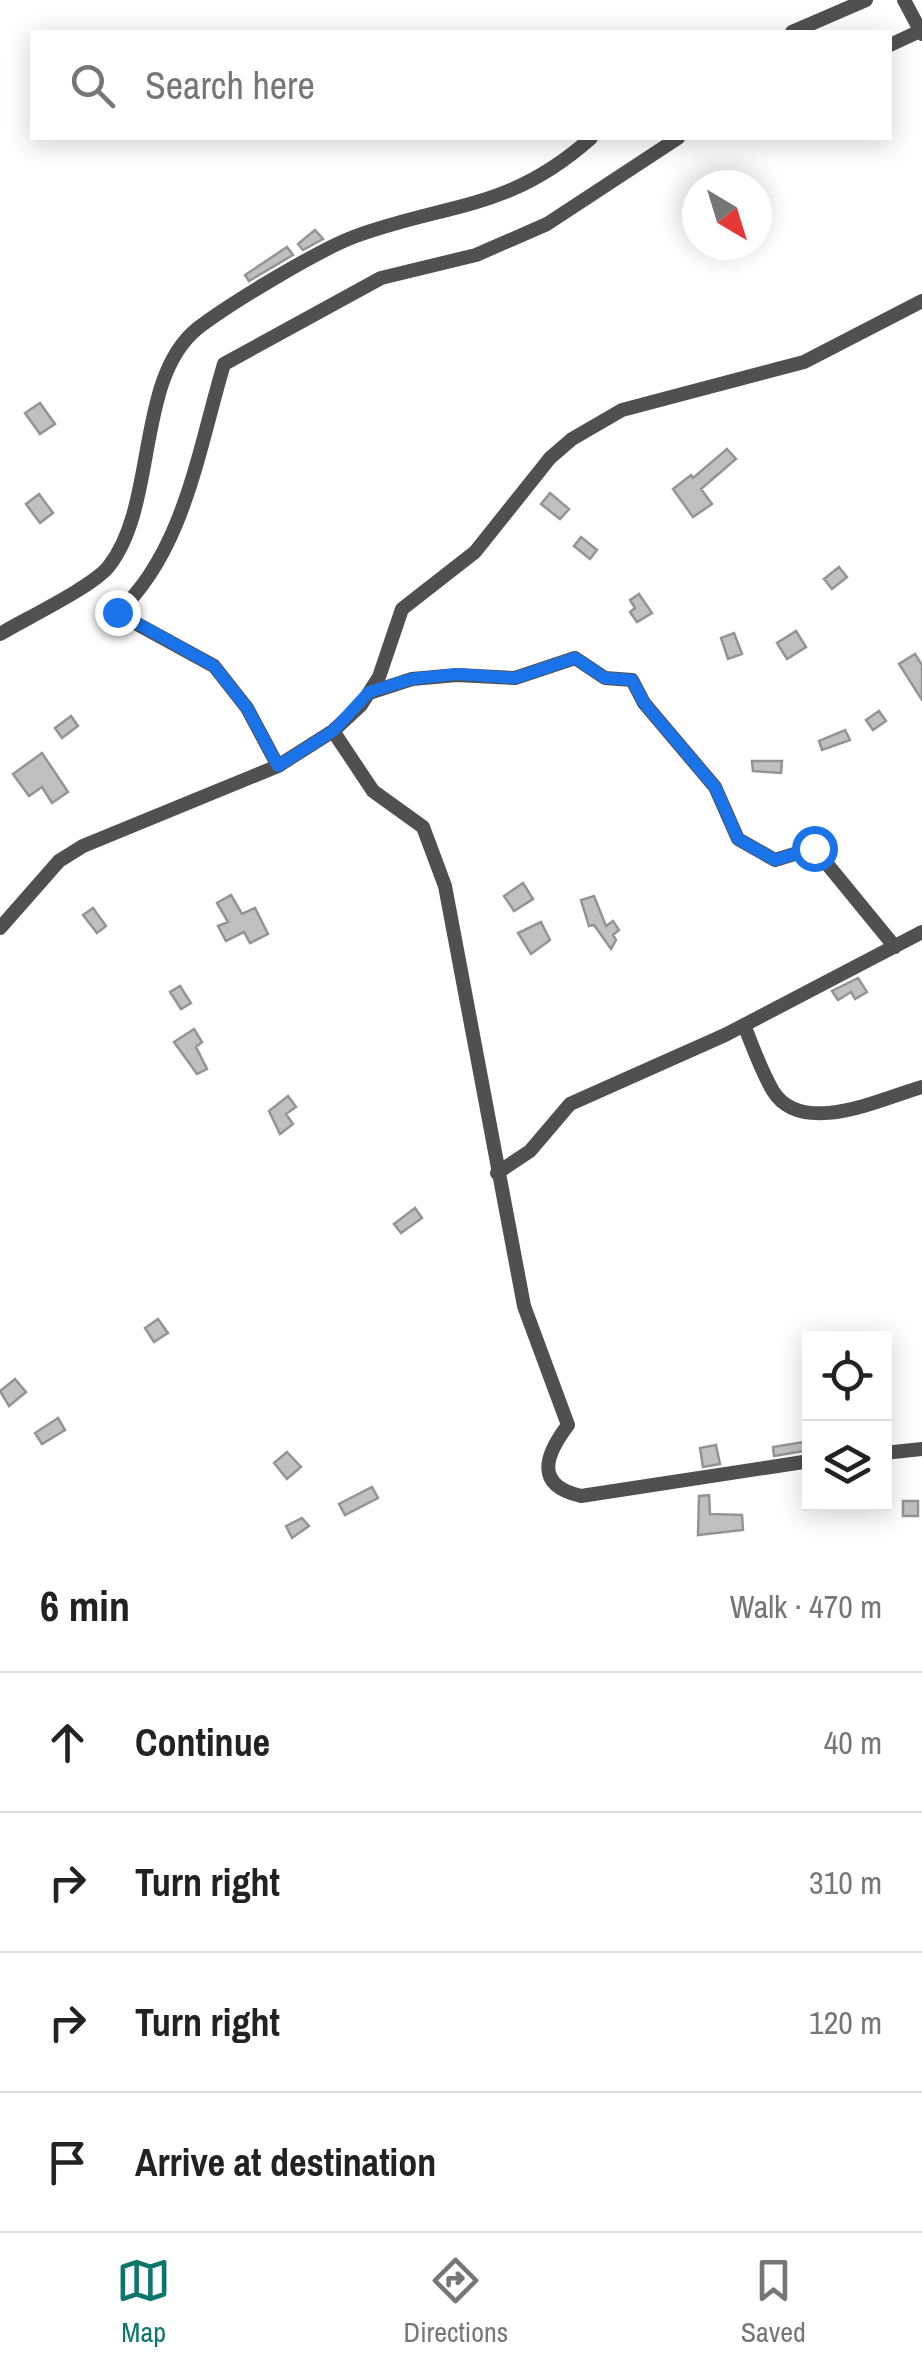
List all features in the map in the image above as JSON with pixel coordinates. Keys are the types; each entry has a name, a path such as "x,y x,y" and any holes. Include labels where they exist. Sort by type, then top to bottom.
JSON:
{"street":[{"path":"797,30 866,0"},
{"path":"892,44 921,32 904,0"},
{"path":"3,628 106,570 126,542 169,366 196,330 354,236 487,202 556,169 588,140"},
{"path":"278,766 247,708 214,666 117,612 138,594 176,523 224,364 380,278 476,254 547,224 675,140"},
{"path":"0,928 59,861 83,846 278,766 333,731 379,677 402,610 475,552 550,458 572,439 622,410 804,362 922,300"},
{"path":"369,692 412,679 457,674 515,678 575,658 605,678 632,680 644,703 715,787 738,839 775,860 814,848 894,947"},
{"path":"333,731 373,790 424,827 445,886 524,1306 568,1424 546,1459 556,1484 581,1496 802,1462"},
{"path":"497,1173 530,1151 570,1104 744,1026 922,932"},
{"path":"744,1026 775,1095 805,1113 828,1112 922,1086"},
{"path":"892,1452 922,1449"}],"building":[{"path":"315,230 323,239 303,250 298,244"},
{"path":"287,247 293,255 249,281 245,275"},
{"path":"40,403 55,424 40,434 25,413"},
{"path":"727,449 736,459 701,489 712,504 693,517 673,489 691,475 693,478"},
{"path":"550,493 569,509 560,519 541,504"},
{"path":"39,494 53,513 40,523 26,504"},
{"path":"581,537 597,550 590,559 574,546"},
{"path":"839,567 847,577 832,589 824,579"},
{"path":"639,594 652,613 637,622 630,612 635,608 630,600"},
{"path":"796,631 806,647 787,659 777,643"},
{"path":"734,633 742,654 728,659 721,638"},
{"path":"915,654 922,665 922,700 899,664"},
{"path":"879,711 886,721 873,730 866,720"},
{"path":"71,716 78,726 62,738 55,728"},
{"path":"845,730 850,740 822,750 819,741"},
{"path":"42,753 68,792 52,803 42,787 29,796 13,774"},
{"path":"752,761 782,761 781,773 753,771"},
{"path":"523,883 533,899 514,911 504,896"},
{"path":"231,895 242,914 255,908 268,934 250,943 244,932 226,941 218,926 228,922 217,903"},
{"path":"594,896 606,926 613,921 619,930 613,935 616,940 611,949 594,925 589,926 581,900"},
{"path":"93,908 106,926 97,933 83,915"},
{"path":"541,922 550,940 531,954 518,933"},
{"path":"858,978 867,992 855,999 851,992 838,1000 832,991"},
{"path":"180,986 191,1003 181,1009 170,992"},
{"path":"194,1029 202,1042 196,1047 207,1069 197,1074 174,1042"},
{"path":"288,1096 296,1107 286,1114 293,1124 280,1134 269,1111"},
{"path":"415,1208 422,1218 401,1233 394,1224"},
{"path":"158,1319 168,1333 154,1342 145,1328"},
{"path":"15,1379 26,1392 9,1406 0,1391"},
{"path":"58,1418 65,1430 42,1444 35,1433"},
{"path":"802,1442 802,1451 774,1456 773,1447"},
{"path":"716,1445 720,1464 703,1467 700,1448"},
{"path":"287,1452 301,1467 287,1479 274,1463"},
{"path":"372,1487 378,1498 345,1515 339,1504"},
{"path":"709,1495 710,1514 742,1515 743,1530 698,1535 699,1496"},
{"path":"903,1501 918,1501 918,1516 903,1516"},
{"path":"302,1518 309,1526 292,1538 286,1526"}],"route":[{"path":"117,612 214,666 247,708 278,766 333,731 369,692 412,679 457,674 515,678 575,658 605,678 632,680 644,703 715,787 738,839 775,860 814,848"}]}
